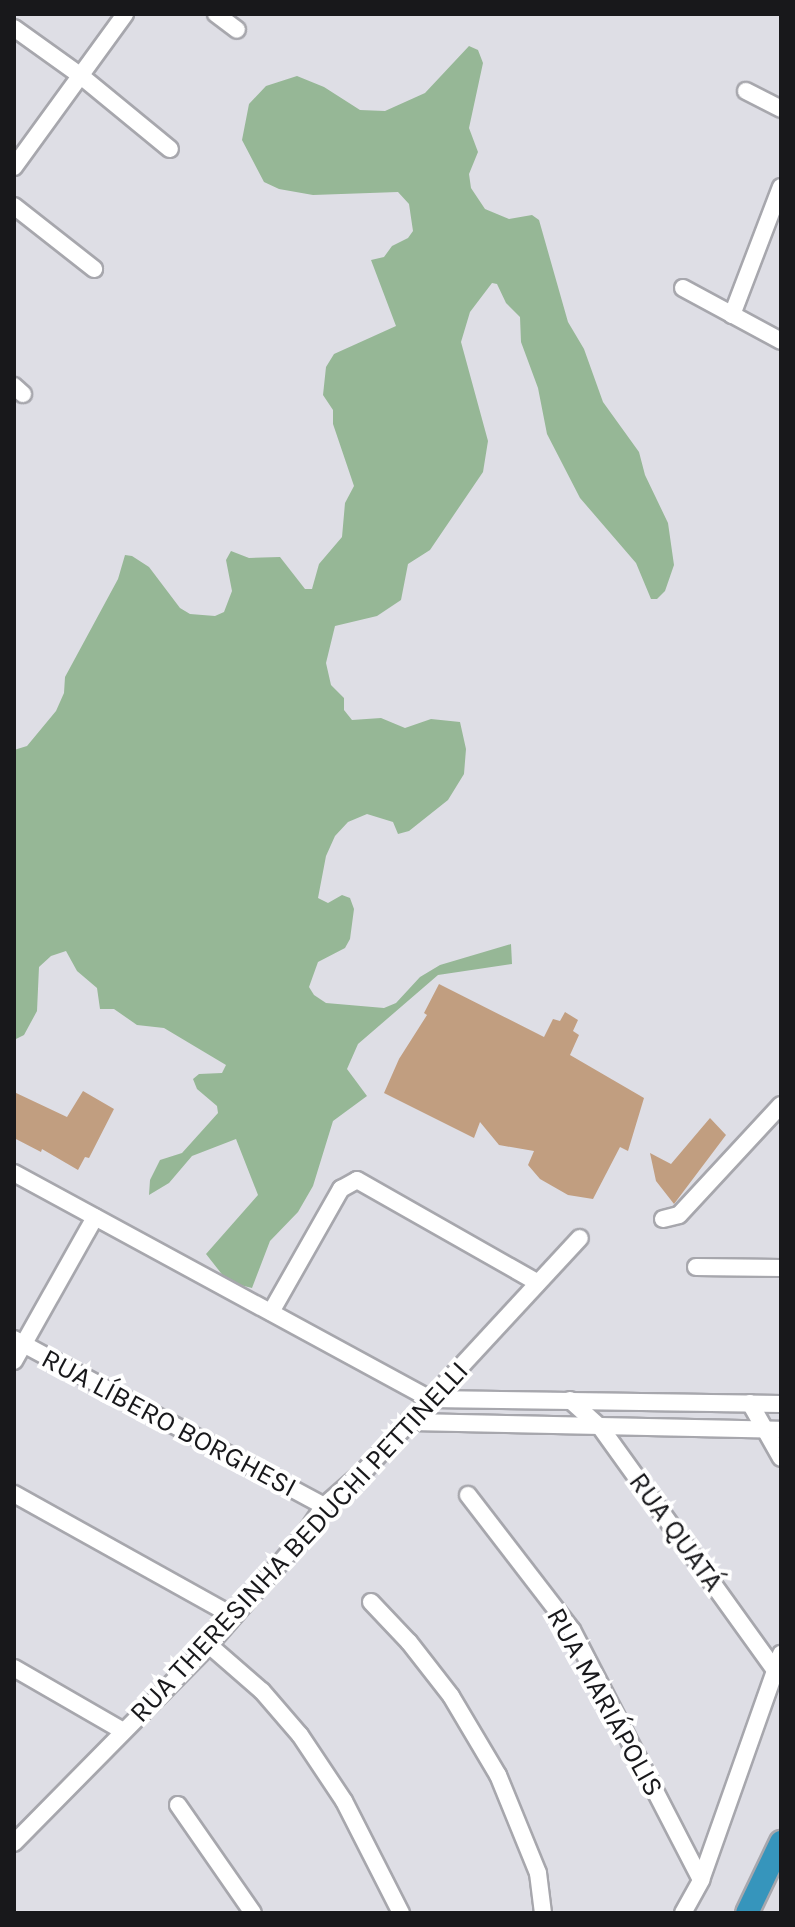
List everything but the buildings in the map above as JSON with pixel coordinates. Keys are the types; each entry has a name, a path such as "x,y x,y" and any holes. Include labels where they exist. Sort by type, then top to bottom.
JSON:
{"highway":[{"path":"747,1913 781,1842"}],"street":[{"path":"14,167 125,14"},
{"path":"216,14 237,30"},
{"path":"14,28 81,76 170,149"},
{"path":"746,91 781,109"},
{"path":"732,315 781,187"},
{"path":"14,206 94,269"},
{"path":"683,288 781,341"},
{"path":"663,1219 679,1215 781,1105"},
{"path":"14,1173 431,1399 781,1404"},
{"path":"271,1312 341,1189 357,1180 538,1283"},
{"path":"14,1361 19,1342 95,1217"},
{"name":"RUA THERESINHA BEDUCHI PETTINELLI","path":"17,1835 209,1645 231,1615 305,1534 324,1506 365,1470 580,1238"},
{"path":"696,1267 781,1268"},
{"name":"RUA LÍBERO BORGHESI","path":"19,1342 324,1506"},
{"name":"RUA QUATÁ","path":"570,1400 601,1428 778,1662"},
{"path":"750,1403 773,1430 781,1458"},
{"path":"408,1422 773,1430"},
{"path":"14,1494 231,1615"},
{"name":"RUA MARIÁPOLIS","path":"468,1495 572,1630 701,1880"},
{"path":"371,1602 409,1642 451,1696 498,1775 538,1873 543,1913"},
{"path":"209,1645 262,1691 300,1735 344,1801 401,1913"},
{"path":"683,1913 701,1880 778,1662"},
{"path":"14,1668 123,1731"},
{"path":"178,1805 253,1913"}],"green space":[{"path":"469,46 478,50 483,63 469,128 478,152 469,174 471,188 485,209 509,219 532,215 539,220 568,322 584,349 603,402 639,452 645,475 668,523 674,565 665,591 657,599 651,599 636,563 580,498 547,434 538,388 521,342 520,317 506,303 497,284 492,283 470,312 461,342 488,441 483,472 430,550 408,564 401,600 377,616 335,626 326,663 331,685 344,698 344,710 352,720 381,718 405,728 431,719 460,722 466,749 464,774 448,800 409,831 398,834 393,822 367,814 348,822 335,836 326,856 318,898 328,903 342,895 350,898 354,909 350,939 345,948 318,962 309,987 326,1003 384,1008 396,1003 420,977 440,965 511,944 512,964 438,975 358,1044 347,1069 367,1096 333,1121 313,1186 298,1212 270,1241 252,1288 228,1282 206,1254 258,1195 236,1139 192,1156 169,1183 149,1195 150,1180 160,1160 182,1153 218,1113 217,1106 197,1089 193,1079 199,1074 222,1073 226,1065 164,1028 137,1025 114,1009 100,1009 97,988 77,971 66,951 51,956 39,967 37,1011 24,1035 14,1040 14,750 27,746 56,711 64,693 65,677 118,579 125,555 149,567 180,608 190,614 215,616 224,612 232,591 226,560 231,551 249,558 280,557 305,589 312,589 319,564 342,537 345,503 354,486 333,424 333,410 323,395 326,367 334,354 396,326 371,260 384,257 392,246 408,238 413,231 409,204 398,192 313,195 279,189 264,182 242,140 249,104 266,86 297,76 324,87 360,110 385,111 425,93"}]}
